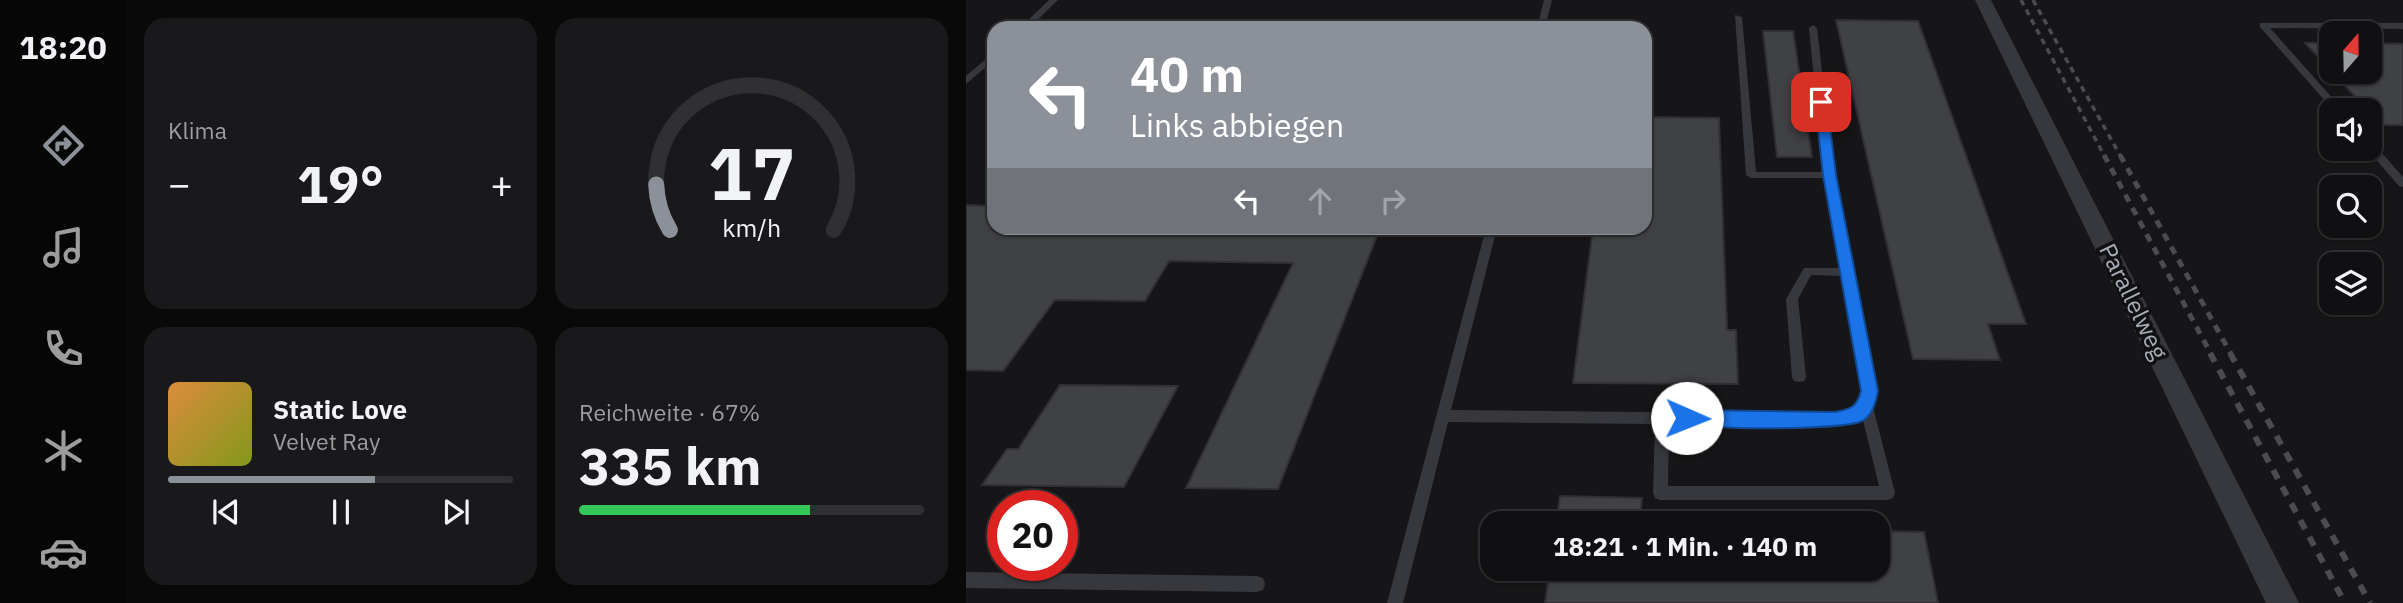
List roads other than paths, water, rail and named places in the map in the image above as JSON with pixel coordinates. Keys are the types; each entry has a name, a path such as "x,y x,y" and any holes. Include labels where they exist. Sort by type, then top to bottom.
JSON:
{"street":[{"name":"Parallelweg","path":"1983,0 2283,603"}],"lane":[{"path":"1032,21 1054,0"},
{"path":"1543,21 1548,0"},
{"path":"1738,17 1751,175 1829,175"},
{"path":"2327,98 2263,25 2403,26"},
{"path":"1444,415 1835,420 1858,415 1866,405 1870,391 1829,175 1813,28"},
{"path":"966,81 987,62"},
{"path":"2382,160 2403,184"},
{"path":"1395,603 1489,235"},
{"path":"1799,377 1791,299 1808,271 1848,272"},
{"path":"1662,417 1660,492 1888,493 1866,405"},
{"path":"966,580 1257,584"}],"railway":[{"path":"2021,0 2105,157"},
{"path":"2033,0 2121,157"},
{"path":"2104,155 2211,354"},
{"path":"2120,155 2231,354"},
{"path":"2210,353 2345,603"},
{"path":"2230,353 2370,603"}]}
